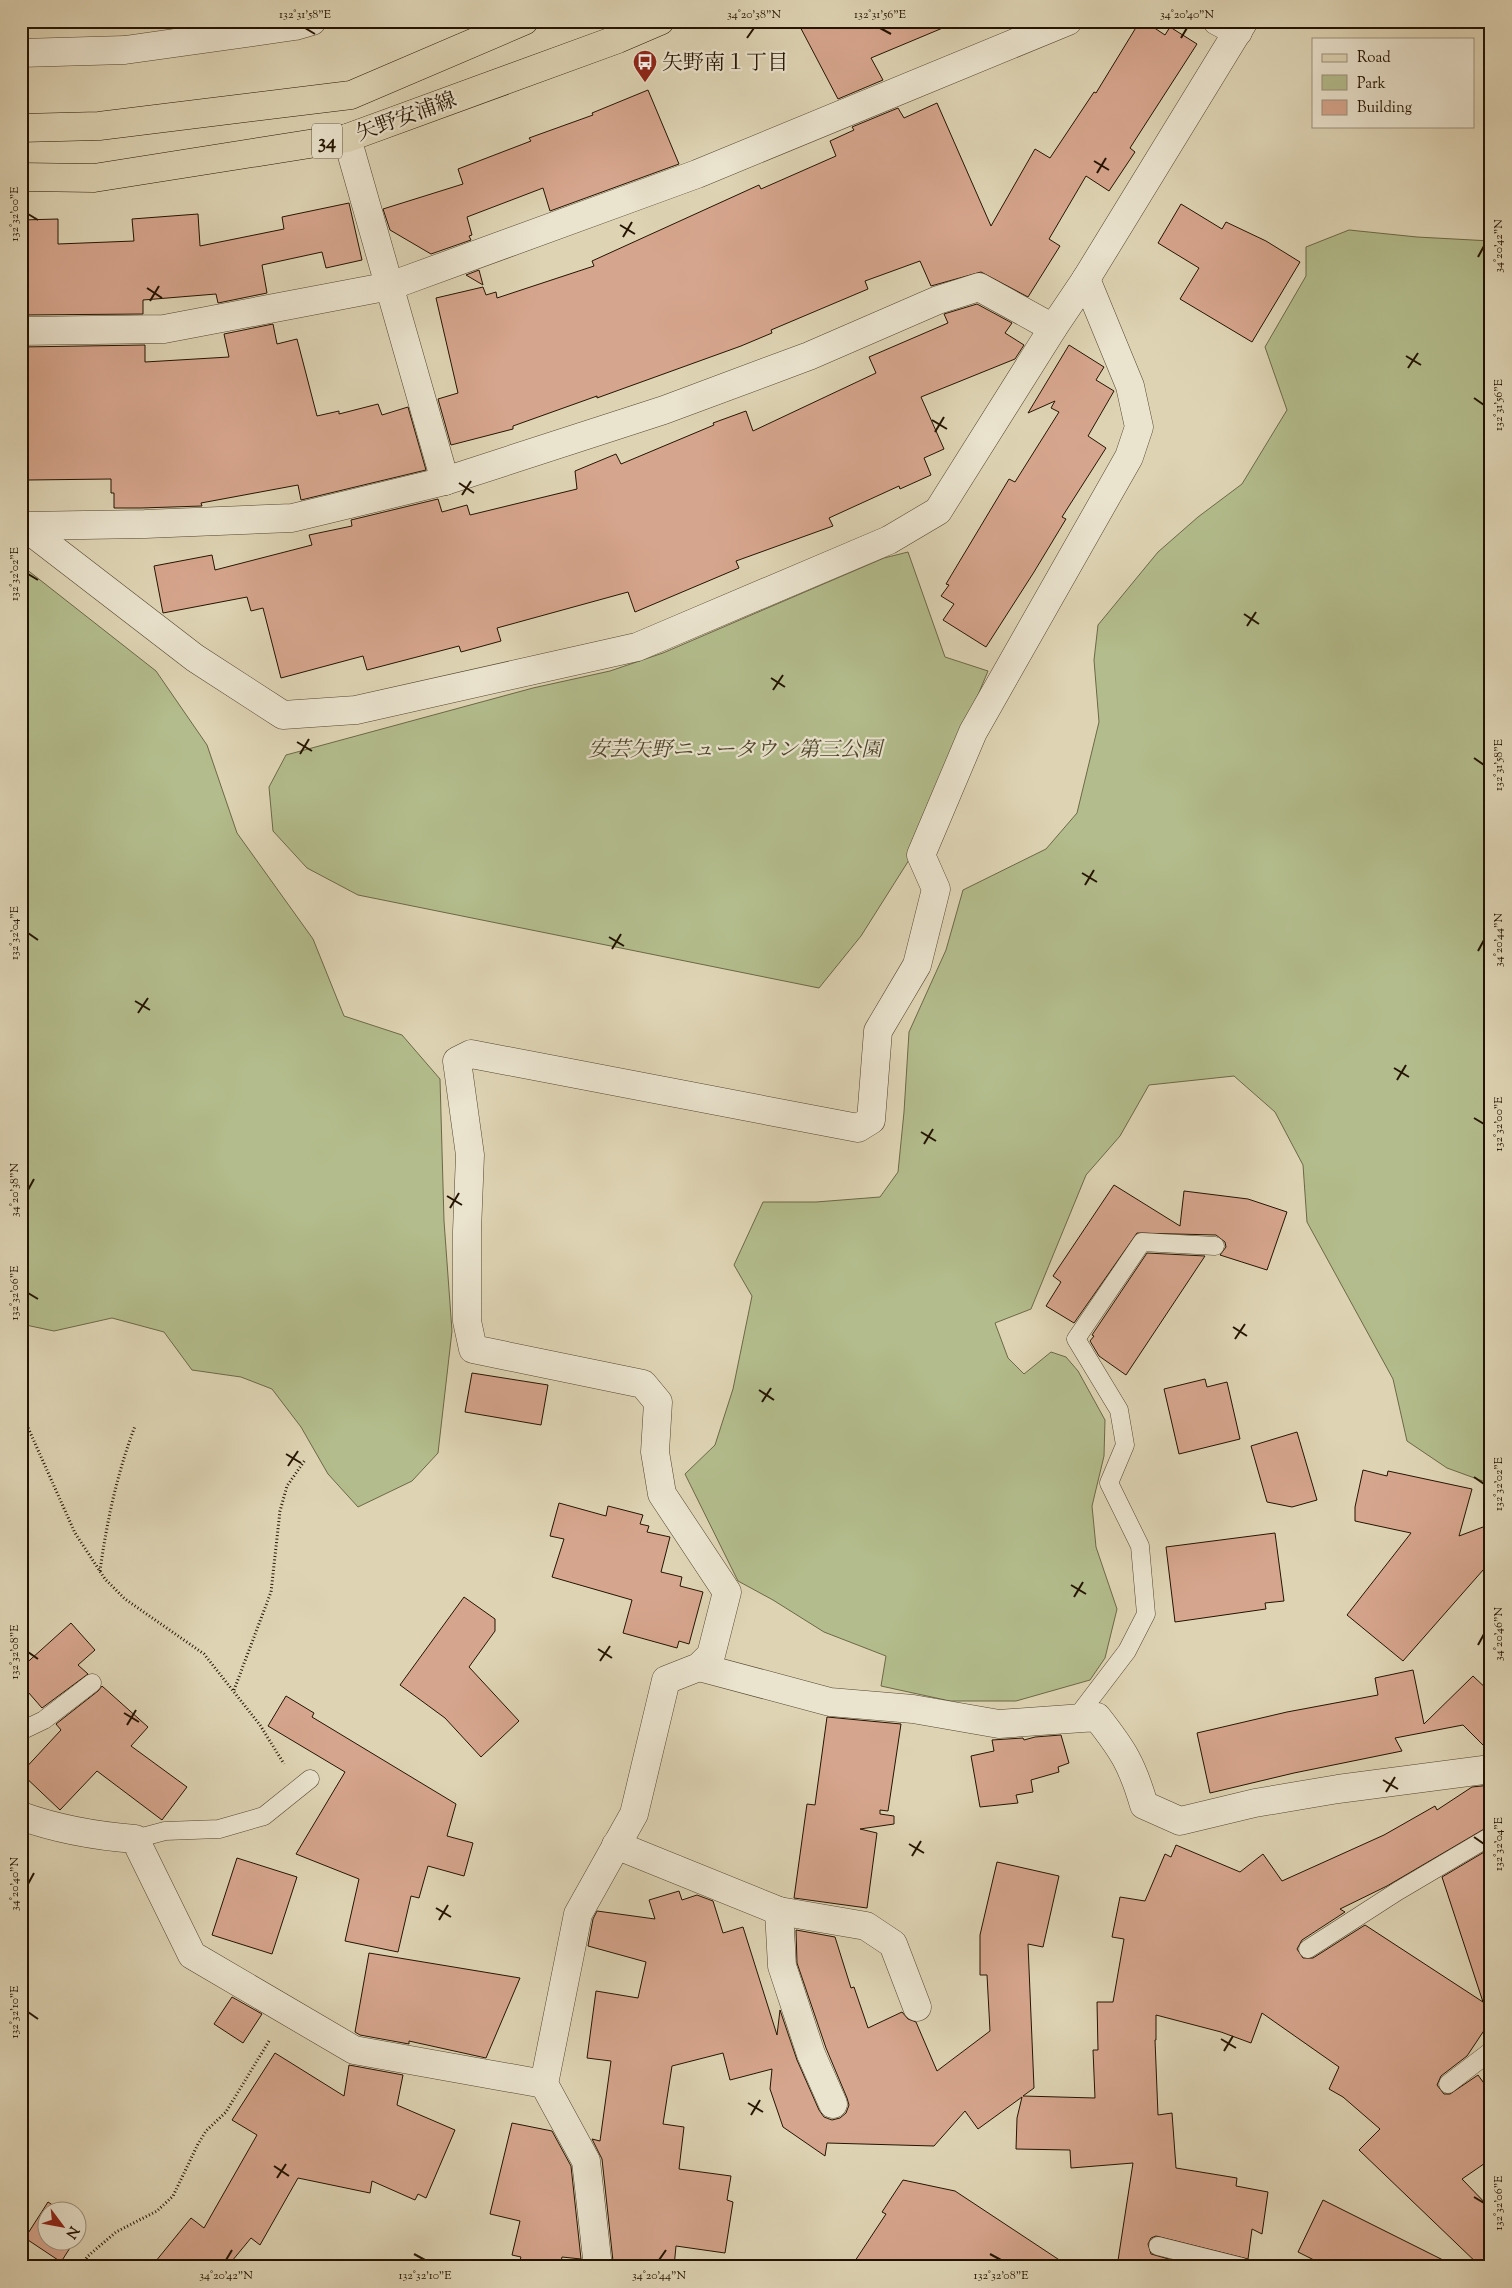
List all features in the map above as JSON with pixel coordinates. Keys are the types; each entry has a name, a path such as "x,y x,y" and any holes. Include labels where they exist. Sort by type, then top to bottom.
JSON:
{"main road":[{"name":"矢野安浦線","path":"21,128 99,126 351,94 524,21"},
{"name":"矢野安浦線","path":"21,177 94,178 347,138 618,39 660,21"}],"street":[{"path":"21,53 125,50 295,26 312,21"},
{"path":"21,331 164,329 390,286 697,174 1068,21"},
{"path":"22,525 195,658 283,715 356,710 637,647 889,540 938,511 1052,328 1086,279 1233,25"},
{"path":"347,138 445,481"},
{"path":"598,2267 586,2161 544,2084 578,1914 634,1814 666,1680 699,1667 711,1655 727,1592 662,1494 655,1452 658,1402 643,1384 473,1349 467,1320 467,1231 470,1155 457,1060 471,1054 858,1128 871,1120 878,1031 917,965 936,889 921,855 973,732 1129,456 1139,427 1130,386 1086,279"},
{"path":"22,525 145,524 292,518 445,481 664,410 809,356 938,300 979,287 1052,328"},
{"path":"699,1667 830,1702 913,1709 999,1724 1097,1716 1122,1748 1134,1772 1144,1805 1180,1820 1255,1803 1329,1790 1491,1769"},
{"path":"21,1816 36,1822 104,1837 135,1839 192,1955 354,2050 544,2084"},
{"path":"616,1845 779,1911 866,1926 893,1944 917,2007"},
{"path":"779,1911 782,1966 811,2054 833,2104"}],"lane":[{"path":"1076,1718 1128,1651 1146,1614 1140,1546 1109,1482 1125,1445 1119,1410 1076,1339 1142,1242 1215,1246"},
{"path":"21,1731 44,1720 92,1683"},
{"path":"135,1839 165,1831 219,1829 264,1816 304,1783"},
{"path":"1308,1950 1398,1891 1491,1836"},
{"path":"1448,2084 1491,2050"},
{"path":"1158,2246 1242,2267"}],"path":[{"path":"21,1412 74,1533 100,1572 125,1599 204,1654 234,1690 304,1783"},
{"path":"100,1572 106,1525 120,1465 135,1426"},
{"path":"234,1690 271,1592 280,1511 287,1486 305,1460"},
{"path":"80,2267 88,2256 116,2232 157,2211 173,2196 202,2137 226,2112 287,2011"}],"green space":[{"path":"1349,230 1417,237 1491,241 1491,1484 1447,1468 1407,1441 1393,1379 1307,1222 1303,1165 1275,1112 1234,1076 1149,1085 1120,1136 1086,1175 1031,1309 995,1323 1008,1358 1024,1374 1051,1352 1066,1357 1078,1371 1105,1420 1104,1456 1092,1506 1096,1547 1117,1609 1105,1658 1090,1680 1016,1701 950,1701 881,1686 886,1656 824,1632 773,1600 738,1581 685,1474 715,1445 733,1389 752,1296 734,1265 763,1202 816,1202 880,1197 898,1172 909,1032 946,950 963,890 1046,849 1077,813 1099,722 1094,660 1098,625 1158,552 1198,517 1242,484 1287,410 1265,347 1306,276 1306,247"},
{"name":"安芸矢野ニュータウン第三公園","path":"908,552 945,657 988,671 909,860 861,936 819,988 358,895 307,868 273,831 269,787 286,755 533,688 610,671 663,653 884,558"},
{"path":"21,565 156,671 207,745 237,833 313,939 344,1016 402,1035 440,1079 444,1221 452,1331 438,1453 412,1481 358,1507 328,1474 301,1427 272,1389 241,1377 192,1370 164,1332 112,1318 54,1331 21,1324"}],"building":[{"path":"797,21 957,22 871,58 883,80 838,99"},
{"path":"1140,21 1144,21 1165,35 1170,27 1197,44 1130,148 1135,152 1109,191 1086,176 1049,239 1060,246 1028,297 981,272 931,286 920,261 865,281 868,289 771,330 772,333 741,346 513,426 513,429 451,445 438,399 458,393 436,298 483,287 486,295 496,292 497,298 594,266 592,261 759,185 761,189 836,156 830,141 854,130 852,127 898,108 904,118 937,103 991,226 1035,149 1050,158 1094,92 1096,93"},
{"path":"648,90 679,164 550,211 543,188 467,217 472,235 469,236 471,240 431,254 390,230 383,209 463,184 458,169 531,141 529,138 593,115 592,113"},
{"path":"349,203 362,260 326,268 322,252 262,265 267,293 218,303 216,294 143,300 143,314 21,315 21,220 58,219 58,244 134,241 132,219 198,214 200,246 284,229 282,217"},
{"path":"1181,204 1222,229 1226,222 1266,241 1300,262 1252,342 1180,299 1199,268 1158,243"},
{"path":"479,270 483,285 466,275"},
{"path":"977,304 1012,323 1005,333 1024,345 1015,359 921,397 944,449 924,458 931,475 900,489 899,486 829,518 833,526 736,561 739,568 635,612 628,592 497,628 501,641 461,652 459,646 367,670 363,656 281,678 263,608 251,611 247,597 163,613 154,566 212,555 215,570 312,545 309,535 352,526 351,520 438,499 442,512 467,505 470,515 577,489 575,471 616,454 621,464 714,425 713,423 746,411 753,431 876,373 869,357 948,323 944,314"},
{"path":"273,324 277,344 297,339 317,416 339,411 339,414 378,404 382,415 408,407 426,470 301,500 298,485 201,503 202,506 141,508 114,508 114,493 111,493 111,479 28,480 27,414 21,414 21,347 145,345 145,362 229,357 224,334"},
{"path":"1069,345 1104,367 1096,380 1114,391 1088,436 1106,448 1062,517 1066,519 986,647 943,620 954,604 941,596 949,585 946,584 1009,479 1015,482 1059,412 1051,408 1055,401 1028,413"},
{"path":"1114,1185 1180,1226 1184,1191 1248,1199 1287,1212 1267,1270 1220,1255 1226,1247 1225,1242 1216,1235 1137,1233 1074,1323 1046,1306 1061,1282 1053,1276"},
{"path":"1147,1253 1205,1256 1126,1375 1099,1356 1090,1341 1094,1336 1092,1335"},
{"path":"472,1373 548,1385 541,1425 465,1412"},
{"path":"1205,1379 1207,1387 1227,1382 1240,1439 1179,1454 1164,1389"},
{"path":"1297,1432 1317,1500 1292,1507 1267,1502 1251,1446"},
{"path":"1363,1470 1387,1476 1388,1471 1472,1489 1459,1536 1491,1524 1491,1561 1403,1661 1347,1615 1411,1533 1355,1521 1355,1507"},
{"path":"559,1503 606,1516 608,1506 643,1515 640,1524 649,1526 647,1532 670,1537 661,1572 682,1577 680,1586 703,1592 689,1644 679,1641 677,1648 623,1633 632,1600 552,1577 564,1539 550,1536"},
{"path":"1275,1533 1284,1601 1265,1603 1266,1609 1175,1622 1166,1547"},
{"path":"464,1597 495,1619 495,1631 469,1667 519,1721 481,1757 445,1718 400,1685"},
{"path":"71,1623 95,1650 78,1665 88,1674 42,1708 21,1684 21,1668"},
{"path":"1413,1670 1424,1724 1473,1676 1491,1693 1491,1753 1463,1725 1395,1738 1402,1751 1294,1773 1210,1793 1197,1733 1287,1712 1378,1695 1375,1678"},
{"path":"102,1686 148,1727 131,1746 187,1787 162,1820 97,1771 60,1810 21,1773 61,1730 56,1724"},
{"path":"286,1696 314,1713 312,1717 456,1804 447,1836 473,1843 464,1876 428,1866 419,1898 411,1896 398,1952 345,1941 359,1879 296,1854 345,1772 268,1726"},
{"path":"827,1717 901,1724 888,1811 880,1810 880,1814 894,1816 894,1824 860,1829 877,1833 867,1908 794,1898 807,1804 815,1805"},
{"path":"1061,1735 1069,1763 1058,1767 1059,1772 1031,1780 1033,1792 1016,1795 1018,1803 980,1807 971,1756 994,1751 992,1740 1023,1738 1024,1740"},
{"path":"1491,1785 1491,1825 1387,1886 1340,1909 1345,1912 1302,1940 1297,1949 1303,1958 1313,1958 1365,1925 1483,2002 1442,1877 1491,1848 1491,2005 1488,2006 1491,2007 1491,2020 1467,2056 1441,2076 1437,2085 1444,2094 1450,2094 1478,2075 1491,2093 1491,2159 1462,2179 1491,2209 1491,2267 1481,2267 1359,2150 1380,2129 1343,2097 1329,2089 1339,2067 1262,2013 1251,2043 1221,2032 1156,2015 1158,2115 1172,2113 1176,2168 1237,2178 1236,2186 1268,2192 1262,2234 1252,2229 1248,2259 1156,2236 1151,2238 1148,2244 1151,2254 1197,2267 1117,2267 1133,2163 1071,2168 1070,2150 1016,2149 1017,2118 1022,2097 978,2129 965,2111 934,2146 827,2143 825,2156 783,2127 770,2089 772,2069 730,2080 723,2053 672,2066 663,2124 684,2127 679,2169 731,2176 727,2200 733,2202 725,2253 676,2246 674,2267 636,2267 637,2263 613,2261 602,2159 592,2139 600,2141 611,2061 587,2058 596,1991 638,1998 646,1962 588,1946 593,1919 597,1911 655,1919 649,1900 679,1891 682,1900 697,1895 713,1901 723,1933 743,1927 777,2035 780,2010 797,2060 819,2110 824,2117 832,2120 840,2118 846,2113 849,2105 826,2048 797,1963 796,1930 835,1937 851,1988 854,1987 868,2028 902,2012 908,2019 916,2022 937,2071 990,2031 987,1975 980,1975 980,1935 997,1862 1059,1876 1043,1947 1028,1944 1034,2088 1023,2096 1095,2098 1093,2050 1098,2050 1097,2002 1113,2002 1124,1939 1112,1937 1120,1897 1145,1901 1165,1854 1171,1857 1176,1845 1240,1872 1263,1854 1282,1881 1384,1835 1435,1806 1437,1810 1472,1787"},
{"path":"237,1858 297,1877 272,1954 212,1935"},
{"path":"369,1953 520,1978 486,2058 409,2041 409,2044 360,2035 355,2032"},
{"path":"232,1997 262,2014 243,2043 214,2024"},
{"path":"275,2053 344,2096 349,2065 403,2075 397,2105 455,2130 426,2198 418,2194 415,2200 372,2181 370,2193 298,2178 260,2245 251,2238 227,2267 151,2267 191,2218 204,2228 257,2135 232,2120"},
{"path":"512,2123 552,2131 571,2166 581,2259 562,2257 560,2267 518,2267 521,2257 512,2255 520,2221 490,2214"},
{"path":"903,2180 955,2191 1070,2267 851,2267 886,2214 882,2212"},
{"path":"1323,2200 1457,2267 1328,2267 1298,2252"},
{"path":"38,2218 38,2247 25,2238"},
{"path":"43,2250 69,2250 61,2262"}],"place":[{"name":"矢野南１丁目","path":"645,83"}]}
